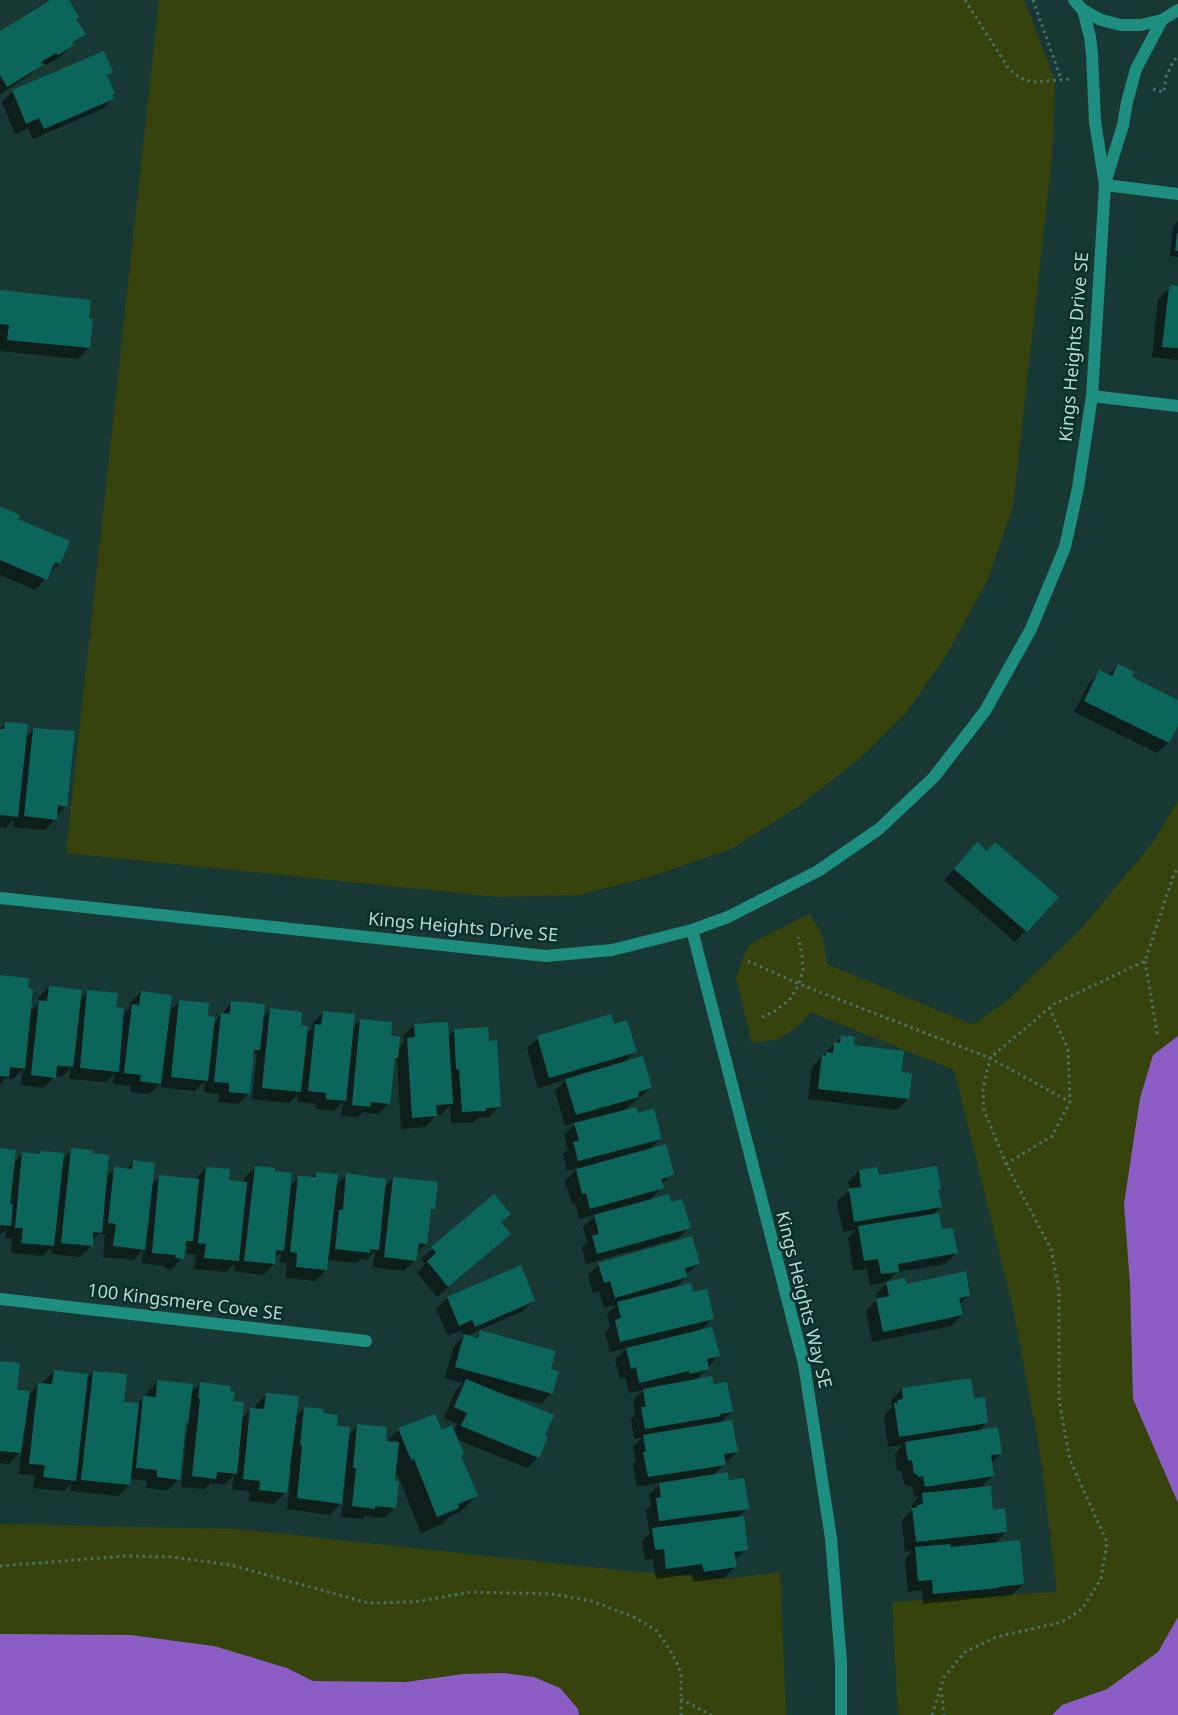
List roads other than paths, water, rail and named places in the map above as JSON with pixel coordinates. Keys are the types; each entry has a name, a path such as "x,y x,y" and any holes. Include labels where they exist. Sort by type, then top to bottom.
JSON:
{"street":[{"path":"1074,0 1083,10 1101,20 1121,25 1142,25 1162,20 1178,10"},
{"name":"Kings Heights Drive SE","path":"0,898 546,956 612,950 692,930 728,917 818,871 879,829 934,777 985,711 1032,629 1065,547 1078,488 1092,396 1105,185 1095,122 1090,37 1083,10"},
{"name":"Kings Heights Drive SE","path":"1105,185 1123,124 1136,69 1162,20"},
{"path":"1105,185 1178,194"},
{"path":"1092,396 1178,406"},
{"name":"Kings Heights Way SE","path":"692,930 804,1364 831,1538 841,1663 841,1715"},
{"name":"100 Kingsmere Cove SE","path":"0,1299 366,1341"}]}
